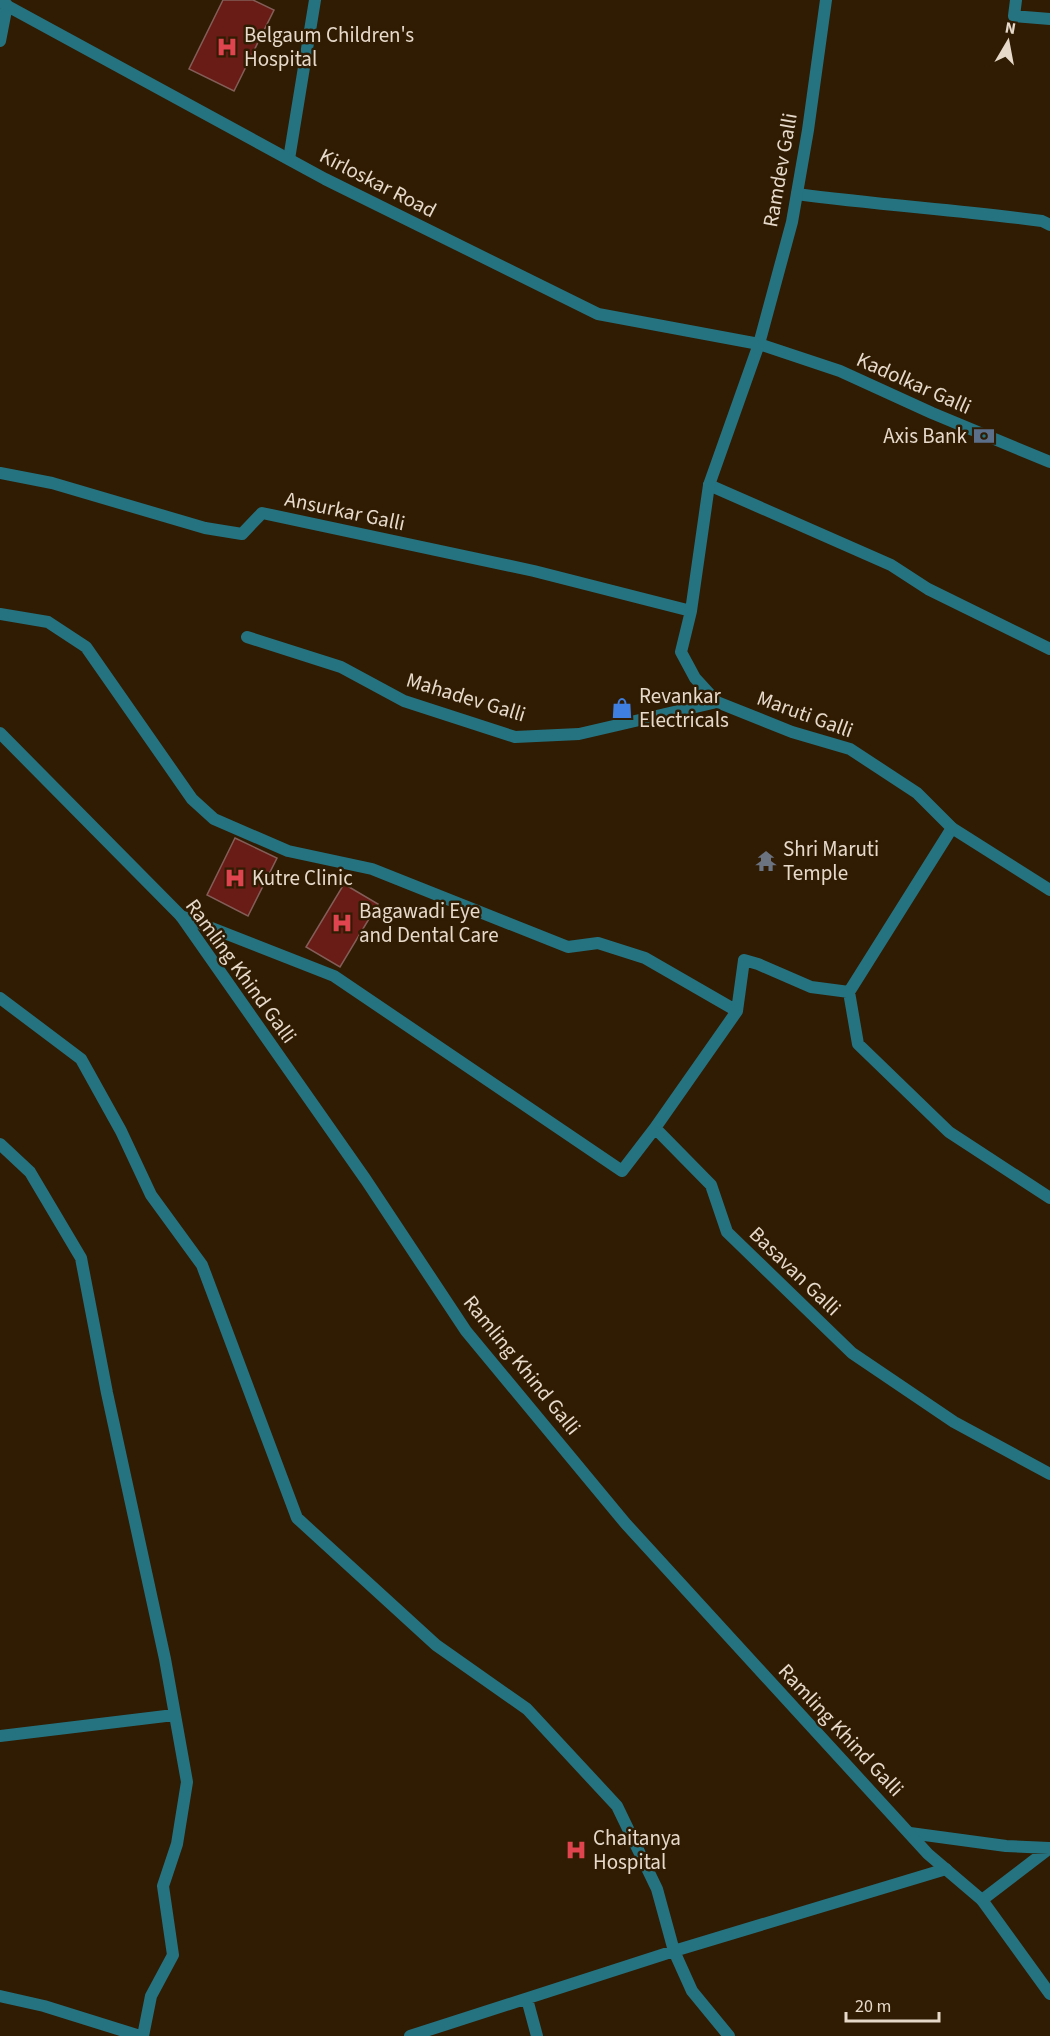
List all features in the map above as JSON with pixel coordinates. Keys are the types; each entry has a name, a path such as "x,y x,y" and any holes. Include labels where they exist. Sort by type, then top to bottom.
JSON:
{"street":[{"path":"289,159 315,0"},
{"name":"Ramdev Galli","path":"709,485 759,344 792,222 826,0"},
{"path":"1016,0 1014,16 1050,19"},
{"path":"0,41 4,3"},
{"name":"Kirloskar Road","path":"4,3 289,159 598,314 759,344"},
{"path":"797,194 846,201 968,211 1042,221 1050,225"},
{"name":"Kadolkar Galli","path":"759,344 840,371 932,413 1050,462"},
{"name":"Ansurkar Galli","path":"0,473 52,483 205,528 242,534 262,513 534,571 691,611"},
{"path":"709,485 891,565 928,589 1050,649"},
{"name":"Maruti Galli","path":"709,485 691,611 681,652 696,678 717,702 792,732 850,749 917,794 952,828 1050,890"},
{"path":"0,615 48,622 86,647 192,799 214,819 288,851 372,869 568,947 598,943 645,958 737,1011"},
{"name":"Mahadev Galli","path":"247,637 342,667 404,701 515,737 579,734 717,702"},
{"name":"Ramling Khind Galli","path":"0,733 181,916 366,1180 466,1331 626,1524 928,1854 982,1900 1050,1994"},
{"path":"952,828 849,992 858,1044 948,1132 1050,1198"},
{"path":"181,916 334,976 622,1171 737,1011 744,960 811,987 849,992"},
{"path":"0,998 81,1059 121,1131 151,1195 202,1265 297,1518 436,1645 527,1709 617,1806 657,1889 674,1951 692,1991 729,2036"},
{"name":"Basavan Galli","path":"655,1128 711,1185 727,1232 852,1353 954,1422 1050,1474"},
{"path":"0,1144 30,1172 81,1258 107,1393 162,1648 187,1782 177,1844 163,1886 173,1955 151,1996 142,2036 44,2006 0,1996"},
{"path":"0,1736 174,1715"},
{"path":"910,1833 1006,1846 1049,1848"},
{"path":"982,1900 1049,1848"},
{"path":"410,2036 674,1951 946,1869"},
{"path":"527,1999 537,2036"}],"building":[{"path":"223,0 253,0 274,10 234,91 189,69"},
{"path":"235,838 277,858 248,916 207,895"},
{"path":"344,884 378,904 340,967 306,947"}],"place":[{"name":"Belgaum Children's Hospital","path":"227,47"},
{"name":"Axis Bank","path":"984,436"},
{"name":"Revankar Electricals","path":"622,708"},
{"name":"Shri Maruti Temple","path":"766,861"},
{"name":"Kutre Clinic","path":"235,878"},
{"name":"Bagawadi Eye and Dental Care","path":"342,923"},
{"name":"Chaitanya Hospital","path":"576,1850"}]}
